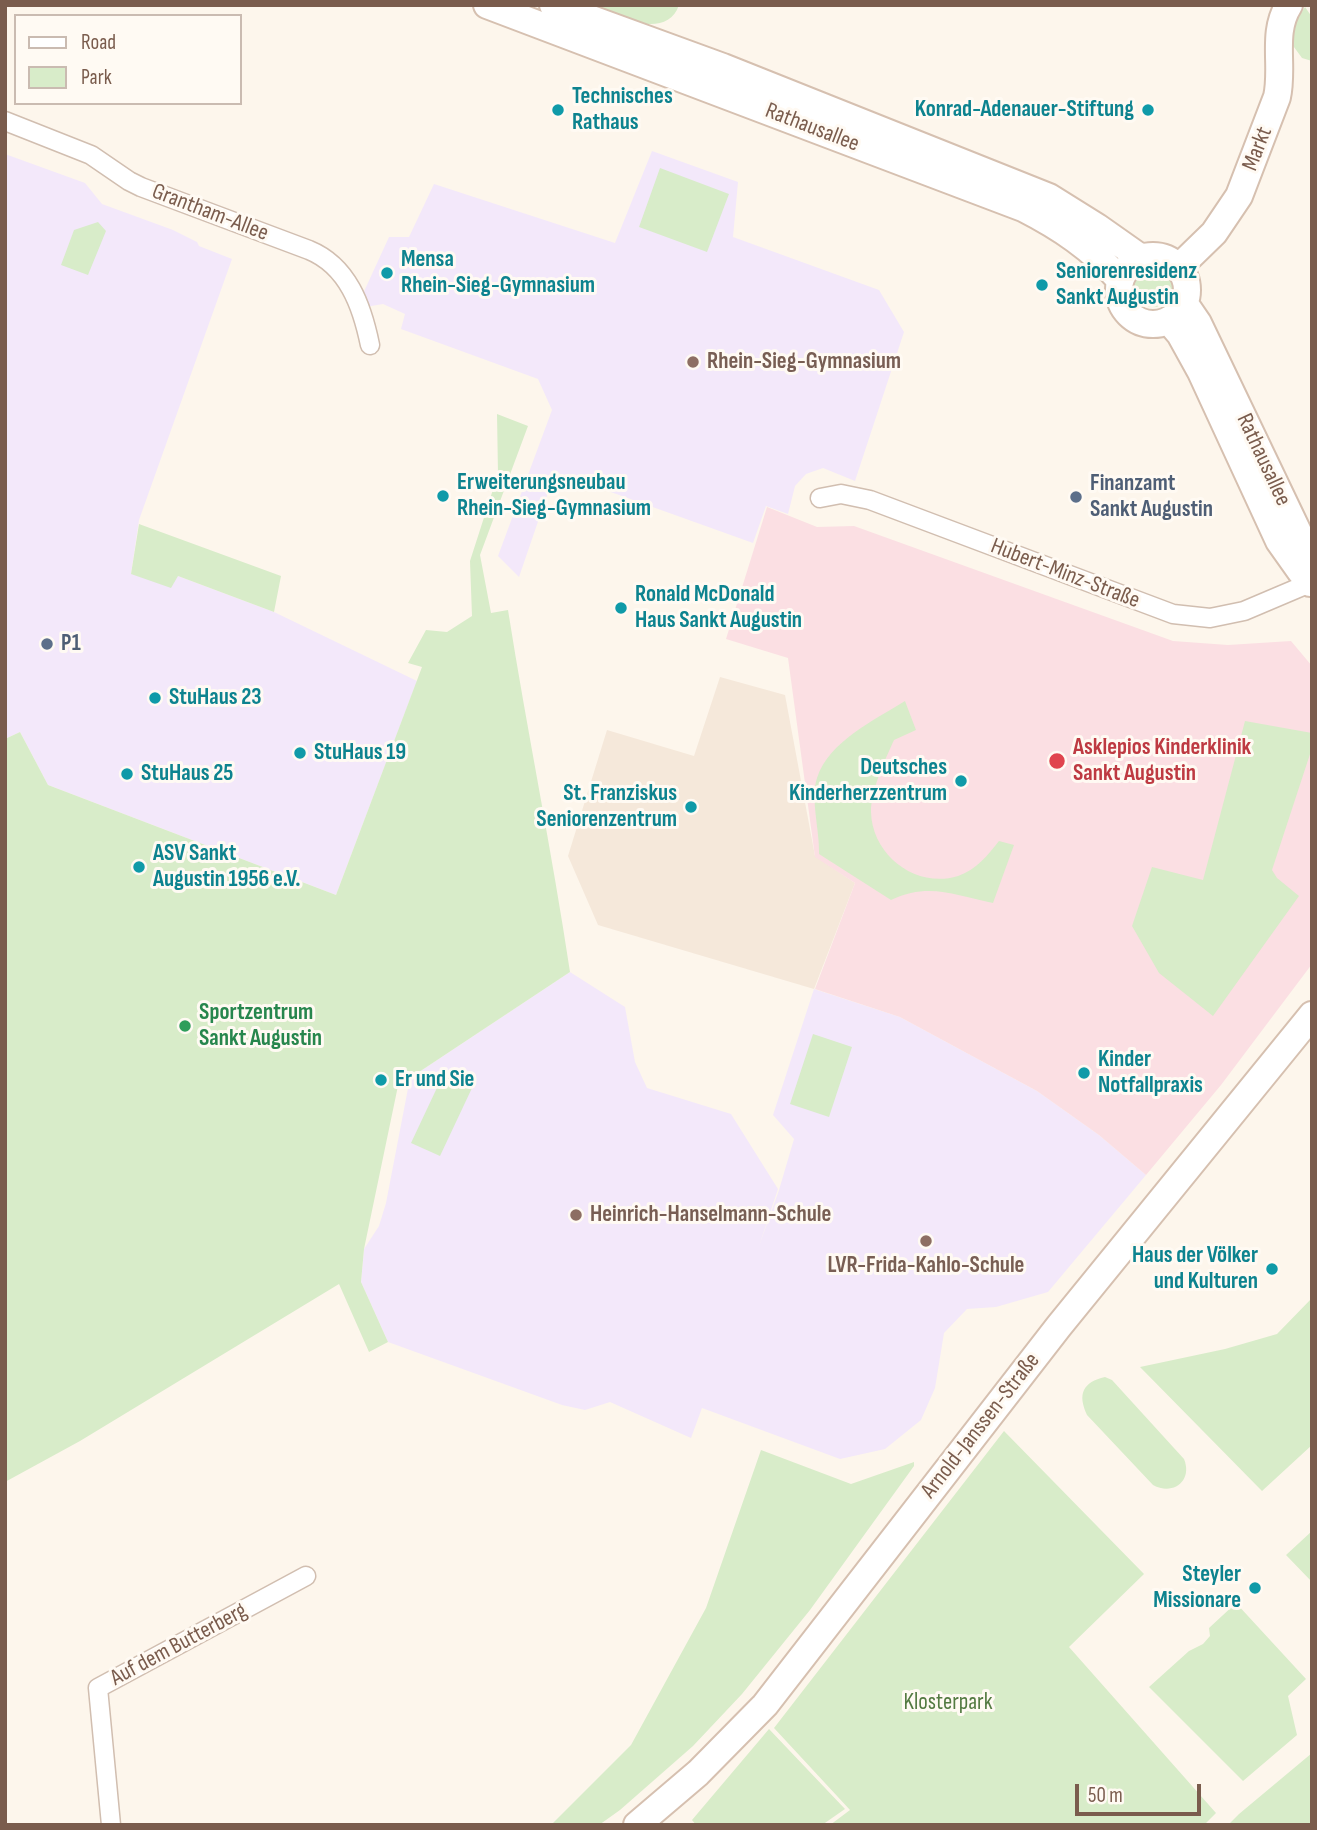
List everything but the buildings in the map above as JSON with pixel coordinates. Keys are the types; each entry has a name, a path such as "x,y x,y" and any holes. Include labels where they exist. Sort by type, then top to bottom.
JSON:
{"street":[{"name":"Rathausallee","path":"487,5 1023,208 1056,225 1086,246 1120,279"},
{"name":"Rathausallee","path":"553,5 723,67 1049,197 1140,258"},
{"name":"Markt","path":"1179,267 1214,233 1244,186 1277,97 1280,84 1279,35 1288,8"},
{"name":"Grantham-Allee","path":"5,121 91,155 141,187 330,260 353,293 370,345"},
{"path":"1161,256 1179,267 1187,283 1177,312 1148,324 1129,315 1119,299 1120,279 1130,264 1140,258 1161,256"},
{"name":"Rathausallee","path":"1177,312 1180,334 1201,372 1279,541 1311,585"},
{"name":"Hubert-Minz-Straße","path":"820,498 841,494 870,500 1173,614 1210,618 1244,611 1311,585"},
{"name":"Arnold-Janssen-Straße","path":"637,1825 698,1773 765,1705 1059,1326 1312,1015"},
{"name":"Auf dem Butterberg","path":"111,1825 98,1688 306,1576"}],"shaded area":[{"name":"Rhein-Sieg-Gymnasium","path":"652,151 738,182 733,237 879,290 904,332 855,481 823,468 806,474 795,486 788,514 766,506 753,543 555,472 519,577 498,556 552,410 538,379 401,329 405,314 383,304 365,307 361,298 389,237 409,237 434,184 615,243"},
{"path":"5,154 85,183 102,204 173,230 197,242 199,246 232,259 139,520 131,574 178,576 274,612 417,681 336,895 48,785 20,732 5,739"},
{"name":"Asklepios Kinderklinik Sankt Augustin","path":"767,507 817,527 854,526 1173,641 1228,645 1291,641 1312,666 1312,964 1221,1085 1146,1175 1099,1135 1037,1091 900,1017 815,989 855,883 815,857 788,658 726,639"},
{"path":"720,677 785,695 815,856 855,883 814,989 598,925 568,856 607,730 694,756"},
{"path":"570,972 625,1007 635,1062 647,1088 731,1114 778,1189 759,1246 779,1190 794,1139 773,1115 814,989 900,1017 1037,1091 1099,1135 1146,1175 1048,1292 996,1307 967,1309 944,1333 935,1388 921,1420 885,1449 840,1459 702,1408 691,1438 610,1402 585,1410 562,1405 388,1342 361,1282 364,1249 379,1226 386,1203 410,1078"}],"green space":[{"path":"587,5 679,5 672,16 663,22 651,24 624,19"},
{"path":"1305,7 1312,17 1312,61 1302,58 1291,43 1295,23"},
{"path":"660,168 729,194 707,252 639,227"},
{"path":"98,222 106,231 88,275 61,265 74,230"},
{"path":"1153,267 1161,268 1167,273 1172,279 1172,295 1167,301 1161,306 1153,307 1145,306 1139,301 1134,295 1133,287 1134,279 1139,273 1145,268"},
{"path":"497,414 528,426 480,555 491,613 508,610 570,972 410,1078 399,1081 364,1249 361,1282 388,1342 369,1352 339,1284 80,1441 5,1482 5,739 20,732 48,785 336,895 422,667 408,663 426,630 447,632 472,616 470,561 498,474"},
{"path":"139,524 281,576 274,612 178,576 171,588 131,574"},
{"path":"905,701 916,730 894,740 876,785 871,812 873,828 879,842 888,855 913,873 927,878 943,879 958,876 976,866 999,841 1014,845 993,903 930,891 891,900 819,854 814,796 817,778 823,765 842,742"},
{"path":"1245,721 1312,733 1312,748 1272,870 1277,878 1299,896 1213,1016 1159,973 1132,926 1152,867 1203,880"},
{"path":"813,1034 852,1047 829,1117 790,1104"},
{"path":"443,1075 472,1088 440,1156 411,1143"},
{"path":"1312,1298 1312,1445 1262,1491 1140,1367 1225,1349 1277,1334"},
{"path":"1105,1377 1112,1380 1184,1459 1186,1474 1179,1484 1168,1489 1153,1485 1087,1415 1082,1401 1084,1390 1092,1382"},
{"name":"Klosterpark","path":"1004,1431 1144,1574 1069,1647 1216,1813 1204,1825 830,1825 850,1810 774,1728"},
{"path":"761,1450 851,1484 914,1462 914,1466 810,1610 742,1694 693,1746 599,1825 551,1825 631,1745 706,1608"},
{"path":"1312,1531 1312,1582 1286,1555"},
{"path":"1236,1603 1306,1679 1288,1696 1297,1735 1243,1781 1149,1687 1189,1651 1203,1644 1210,1636 1209,1628"},
{"path":"769,1729 845,1809 822,1825 696,1825 692,1820"},
{"path":"1312,1753 1312,1825 1228,1825 1239,1814"}],"place":[{"name":"Technisches Rathaus","path":"558,110"},
{"name":"Konrad-Adenauer-Stiftung","path":"1148,110"},
{"name":"Mensa Rhein-Sieg-Gymnasium","path":"387,273"},
{"name":"Seniorenresidenz Sankt Augustin","path":"1042,285"},
{"name":"Rhein-Sieg-Gymnasium","path":"693,362"},
{"name":"Erweiterungsneubau Rhein-Sieg-Gymnasium","path":"443,496"},
{"name":"Finanzamt Sankt Augustin","path":"1076,497"},
{"name":"Ronald McDonald Haus Sankt Augustin","path":"621,608"},
{"name":"P1","path":"47,644"},
{"name":"StuHaus 23","path":"155,698"},
{"name":"StuHaus 19","path":"300,753"},
{"name":"Asklepios Kinderklinik Sankt Augustin","path":"1057,761"},
{"name":"StuHaus 25","path":"127,774"},
{"name":"Deutsches Kinderherzzentrum","path":"961,781"},
{"name":"St. Franziskus Seniorenzentrum","path":"691,807"},
{"name":"ASV Sankt Augustin 1956 e.V.","path":"139,867"},
{"name":"Sportzentrum Sankt Augustin","path":"185,1026"},
{"name":"Kinder Notfallpraxis","path":"1084,1073"},
{"name":"Er und Sie","path":"381,1080"},
{"name":"Heinrich-Hanselmann-Schule","path":"576,1215"},
{"name":"LVR-Frida-Kahlo-Schule","path":"926,1241"},
{"name":"Haus der Völker und Kulturen","path":"1272,1269"},
{"name":"Steyler Missionare","path":"1255,1588"}]}
